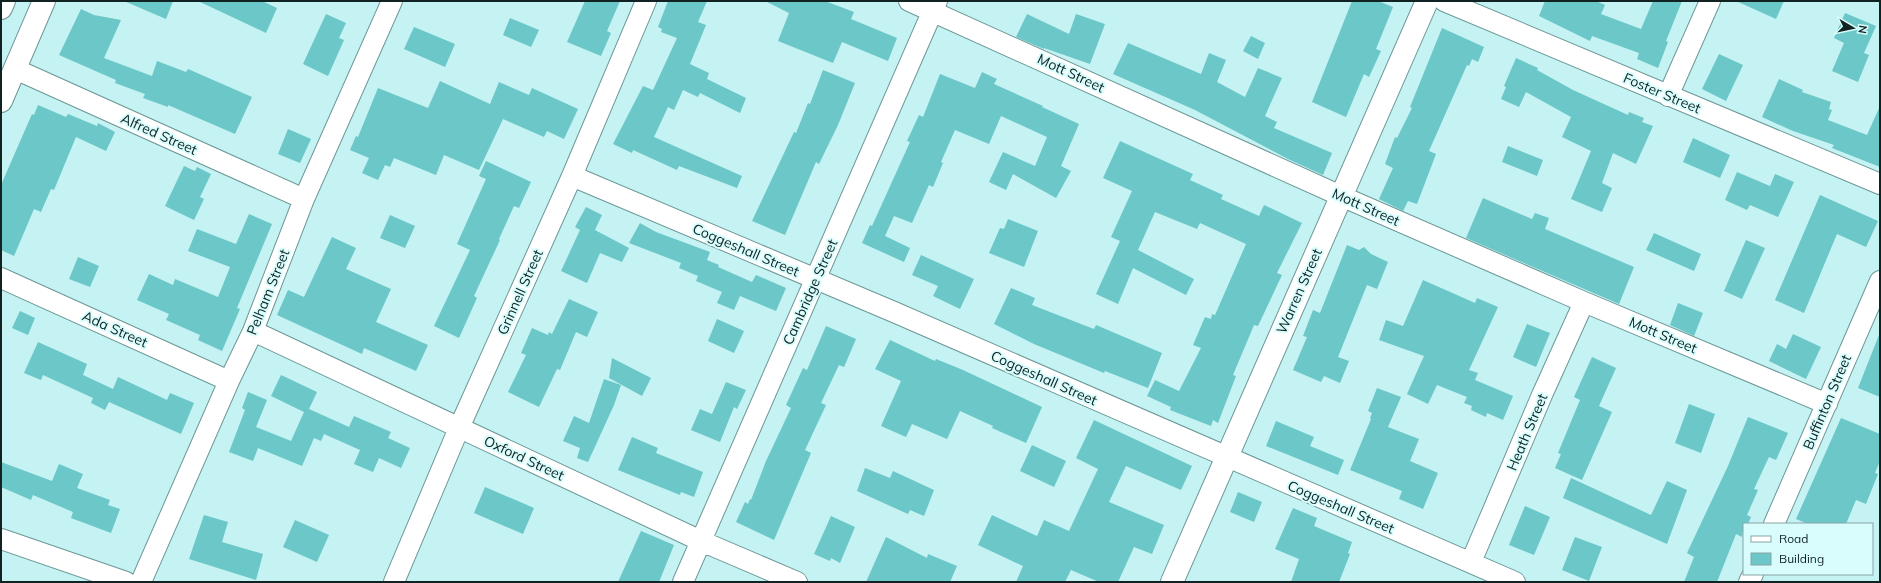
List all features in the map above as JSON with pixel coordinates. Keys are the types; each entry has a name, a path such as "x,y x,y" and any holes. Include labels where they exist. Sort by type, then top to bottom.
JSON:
{"street":[{"path":"1,8 4,1"},
{"path":"1,101 44,1"},
{"name":"Grinnell Street","path":"394,582 459,428 572,176 646,1"},
{"name":"Mott Street","path":"909,1 935,6 1341,196 1584,302 1827,404"},
{"name":"Warren Street","path":"1172,582 1427,1"},
{"name":"Foster Street","path":"1444,1 1880,184"},
{"path":"1668,96 1710,1"},
{"name":"Pelham Street","path":"141,582 229,380 253,331 304,199 385,3"},
{"name":"Cambridge Street","path":"683,582 935,6"},
{"name":"Alfred Street","path":"15,69 304,199"},
{"name":"Coggeshall Street","path":"572,176 1226,458 1472,562 1515,582"},
{"name":"Ada Street","path":"1,278 229,380"},
{"name":"Buffinton Street","path":"1774,523 1880,281"},
{"name":"Heath Street","path":"1472,562 1542,395 1584,302"},
{"name":"Oxford Street","path":"253,331 701,541 797,582"},
{"path":"1,539 126,582"}],"building":[{"path":"124,1 173,1 166,19"},
{"path":"198,1 262,1 277,8 266,33"},
{"path":"585,1 620,1 607,31 611,33 601,56 567,42"},
{"path":"668,1 707,1 698,22 706,25 690,64 709,73 707,79 746,98 740,113 700,93 698,97 683,90 674,110 668,107 654,137 742,176 737,188 679,166 677,170 633,150 632,153 613,144 643,86 653,90 677,38 661,32 662,29 658,27"},
{"path":"765,1 825,1 854,12 851,19 897,38 888,61 842,42 833,63 778,41 789,13"},
{"path":"1352,1 1378,1 1393,7 1376,49 1381,51 1369,77 1364,74 1346,117 1312,102"},
{"path":"1545,1 1596,1 1605,5 1601,14 1641,29 1653,1 1682,1 1666,41 1668,42 1658,68 1637,59 1639,53 1592,36 1590,41 1539,16"},
{"path":"1736,1 1784,1 1776,19"},
{"path":"81,9 94,15 121,20 104,58 152,76 157,61 186,72 188,69 252,97 235,134 168,105 168,107 143,98 145,94 115,83 116,80 59,55"},
{"path":"1845,13 1876,26 1864,53 1869,55 1858,82 1832,71 1844,43 1834,38"},
{"path":"326,14 346,23 339,38 344,40 328,76 303,64"},
{"path":"1027,14 1069,34 1076,14 1105,24 1090,64 1044,49 1016,37"},
{"path":"510,18 539,30 531,47 503,35"},
{"path":"414,27 455,44 445,67 404,49"},
{"path":"1442,28 1484,47 1478,62 1472,59 1469,66 1467,65 1429,151 1436,154 1417,204 1408,201 1403,211 1379,199 1393,168 1385,164 1395,137 1397,138 1412,108 1410,107"},
{"path":"1251,36 1265,43 1258,59 1243,51"},
{"path":"1128,43 1201,74 1209,53 1226,60 1217,82 1245,97 1258,68 1282,78 1265,116 1277,122 1274,128 1332,153 1323,175 1288,159 1195,110 1113,74"},
{"path":"1719,54 1743,65 1726,101 1702,89"},
{"path":"1516,58 1538,68 1537,70 1573,90 1628,115 1629,112 1644,118 1642,122 1653,126 1636,164 1613,153 1602,183 1612,188 1602,212 1571,199 1591,151 1562,137 1571,117 1526,92 1519,107 1501,99 1506,87 1504,86"},
{"path":"823,70 855,83 838,125 819,164 816,162 785,235 752,221 794,132 796,133 808,103 810,104"},
{"path":"982,72 997,79 994,84 1079,124 1061,166 1071,171 1056,198 1013,174 1006,190 989,182 1003,152 1035,166 1047,137 1001,116 989,144 955,130 941,162 943,163 933,187 929,185 912,223 894,216 885,236 910,248 904,262 862,243 870,225 872,226 910,142 907,141 919,115 923,117 940,74 975,88"},
{"path":"1779,79 1803,90 1802,92 1831,102 1829,109 1832,110 1828,120 1867,135 1880,106 1880,167 1832,148 1834,145 1793,131 1762,117"},
{"path":"440,81 490,104 499,82 529,95 532,88 578,109 564,139 547,131 544,137 503,119 479,170 444,155 436,175 394,158 390,167 385,165 378,180 362,173 369,158 350,150 356,136 358,137 378,88 428,108"},
{"path":"38,105 66,117 68,114 97,126 98,123 115,132 106,151 76,137 54,190 51,189 41,212 34,209 14,256 1,250 1,185 32,114 34,115"},
{"path":"288,129 311,139 300,163 278,154"},
{"path":"1693,138 1730,155 1720,178 1683,162"},
{"path":"1120,141 1193,174 1190,180 1223,195 1221,199 1259,216 1264,205 1302,223 1277,273 1282,275 1258,326 1254,325 1233,375 1236,376 1218,423 1213,420 1211,426 1170,410 1171,407 1147,396 1155,380 1179,391 1201,348 1193,345 1205,317 1211,319 1212,314 1215,315 1246,244 1200,223 1197,229 1155,212 1138,250 1194,279 1186,295 1133,268 1118,304 1096,294 1120,241 1111,237 1132,191 1103,178"},
{"path":"1508,146 1543,160 1537,176 1502,162"},
{"path":"486,161 531,182 519,208 514,206 474,296 477,298 459,338 434,326 470,250 457,244 486,179 479,176"},
{"path":"184,166 195,171 197,167 211,174 200,197 204,199 194,220 165,206"},
{"path":"1737,172 1770,186 1775,174 1794,182 1778,217 1750,205 1747,210 1725,200"},
{"path":"1820,195 1878,221 1866,247 1837,234 1804,313 1775,300"},
{"path":"1483,198 1532,219 1535,213 1549,218 1545,229 1634,267 1619,304 1466,238"},
{"path":"586,207 602,215 595,230 629,248 622,262 600,253 587,283 561,271 580,230 575,227"},
{"path":"249,214 272,224 237,308 240,309 222,351 198,340 200,335 166,320 169,314 137,300 149,274 173,285 175,279 218,297 230,267 188,251 197,229 236,244"},
{"path":"390,215 415,226 405,248 380,238"},
{"path":"1008,219 1038,231 1024,267 989,253 1000,228 1004,229"},
{"path":"640,223 656,232 710,252 707,260 719,265 718,267 752,282 756,275 786,288 776,311 740,296 734,310 717,303 722,292 696,281 698,276 679,268 681,263 629,243"},
{"path":"1654,233 1701,254 1694,271 1646,250"},
{"path":"332,237 356,248 346,269 391,289 376,322 428,345 416,371 364,348 362,354 277,315 288,290 304,297"},
{"path":"1746,240 1765,248 1742,299 1724,291"},
{"path":"1347,245 1359,250 1364,247 1371,254 1388,262 1377,289 1367,285 1338,357 1349,361 1340,383 1324,376 1321,382 1293,370 1307,337 1303,336 1313,310 1320,313"},
{"path":"921,255 974,279 960,309 933,296 938,286 912,275"},
{"path":"78,257 99,266 90,287 69,279"},
{"path":"1423,280 1475,303 1477,298 1498,307 1469,370 1478,373 1475,380 1513,396 1503,420 1487,413 1486,417 1471,410 1472,406 1464,403 1467,397 1437,385 1428,404 1407,394 1424,356 1379,340 1386,320 1403,326"},
{"path":"1011,288 1035,298 1032,305 1094,329 1096,325 1162,353 1148,388 1105,371 1104,373 1034,344 994,324"},
{"path":"569,299 598,312 587,337 576,332 560,370 557,369 539,407 508,392 526,355 521,353 532,328 548,335 549,332 552,334"},
{"path":"1678,303 1703,313 1694,336 1670,325"},
{"path":"20,311 35,318 28,335 12,328"},
{"path":"717,319 744,331 734,353 708,341"},
{"path":"1527,324 1550,333 1536,367 1513,357"},
{"path":"826,326 856,339 844,367 839,365 821,403 826,405 805,450 811,453 774,540 736,522 745,502 748,504 750,499 751,500 766,461 791,408 786,405 803,368 807,370"},
{"path":"1793,334 1821,347 1806,379 1769,361 1777,344 1786,349"},
{"path":"1880,335 1880,397 1858,388"},
{"path":"890,340 935,361 936,359 963,370 1042,407 1026,443 992,428 993,426 960,411 947,439 912,424 906,437 881,426 901,381 875,369"},
{"path":"38,342 87,364 83,375 113,389 118,377 167,400 170,393 194,403 181,434 109,402 105,410 91,403 93,398 43,375 41,380 24,373"},
{"path":"1592,357 1616,368 1599,406 1612,412 1582,480 1555,468 1561,454 1558,453 1580,400 1574,397"},
{"path":"612,358 651,378 642,396 609,378"},
{"path":"281,375 317,392 309,409 349,427 354,416 391,432 388,438 410,448 401,468 379,458 373,472 354,464 360,450 324,434 321,441 314,438 302,466 258,448 253,461 229,452 245,410 242,408 248,392 267,400 256,427 291,441 304,412 271,396"},
{"path":"604,379 621,385 614,405 588,462 577,458 580,448 563,441 574,416 589,423"},
{"path":"726,382 746,390 737,409 734,407 720,442 691,430 700,409 712,414"},
{"path":"1377,388 1401,397 1388,427 1419,439 1410,461 1438,473 1423,509 1399,499 1402,491 1350,470 1371,419 1372,413 1368,411"},
{"path":"1689,404 1715,414 1701,453 1675,443"},
{"path":"1748,417 1788,433 1776,460 1769,457 1754,489 1758,490 1747,515 1751,517 1748,523 1743,523 1742,537 1736,534 1717,582 1684,582 1694,557 1687,553 1728,466"},
{"path":"1841,418 1880,434 1880,461 1875,473 1878,474 1866,504 1856,500 1846,523 1806,523 1796,519"},
{"path":"1094,420 1192,466 1181,490 1126,466 1109,502 1164,525 1152,554 1134,547 1118,582 1099,582 1071,570 1065,582 1016,582 1023,566 978,545 992,515 1037,536 1044,520 1069,531 1098,469 1076,458"},
{"path":"1276,421 1314,437 1310,446 1344,460 1338,475 1266,446"},
{"path":"632,437 658,448 656,453 703,472 694,497 681,492 680,495 618,470"},
{"path":"1032,445 1066,461 1054,487 1020,471"},
{"path":"1,462 52,481 59,464 83,474 77,488 110,500 108,505 120,509 111,533 71,518 73,512 33,495 31,500 1,487"},
{"path":"865,468 890,478 893,471 934,490 924,516 910,510 908,514 857,491"},
{"path":"1571,478 1651,515 1667,481 1687,490 1667,544 1563,498"},
{"path":"485,487 534,508 523,534 474,513"},
{"path":"1238,492 1262,502 1254,522 1230,512"},
{"path":"1525,506 1550,517 1534,555 1509,545"},
{"path":"1293,508 1317,518 1314,526 1352,542 1348,553 1350,554 1339,582 1291,582 1299,559 1275,549"},
{"path":"204,515 228,522 222,542 263,554 256,580 189,559"},
{"path":"831,516 855,527 840,563 831,558 830,561 814,554"},
{"path":"295,520 329,535 317,562 283,547"},
{"path":"641,531 674,545 659,582 618,582"},
{"path":"886,537 927,558 928,554 957,566 950,582 866,582"},
{"path":"1575,537 1602,547 1589,581 1562,570"}]}
